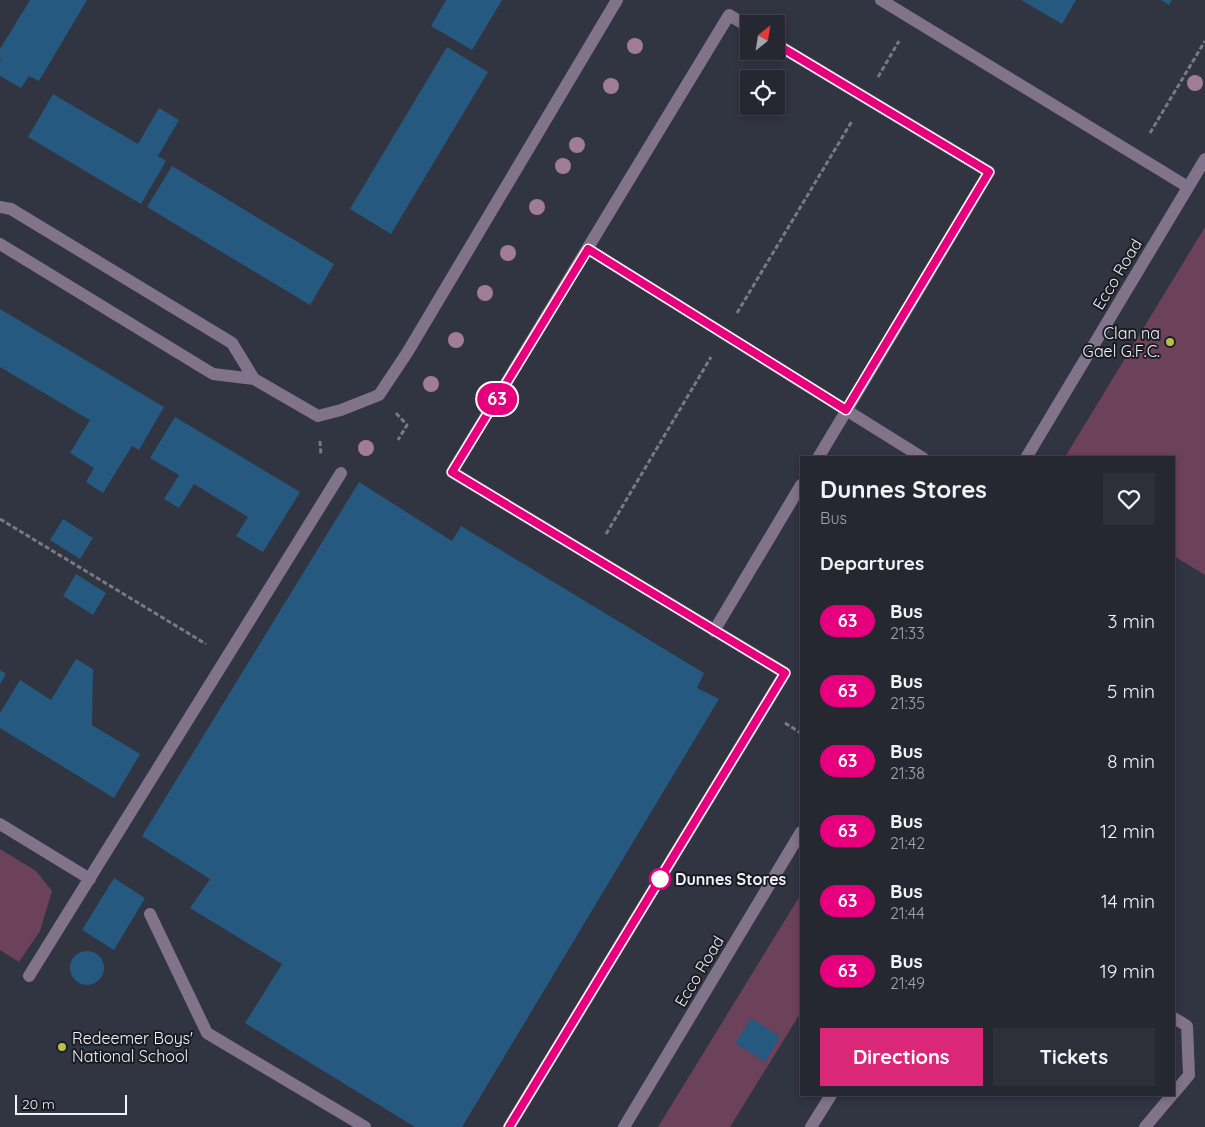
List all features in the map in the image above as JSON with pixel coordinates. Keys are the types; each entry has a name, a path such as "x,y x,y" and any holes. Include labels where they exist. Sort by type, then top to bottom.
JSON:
{"street":[{"path":"0,244 212,374 254,379 318,416 341,410 379,395 407,353 618,0"},
{"path":"881,0 1188,187"},
{"path":"509,1127 785,673 452,472 729,15 740,22"},
{"path":"785,49 989,172 819,456"},
{"name":"Ecco Road","path":"1027,456 1205,159"},
{"path":"0,207 11,208 232,342 254,379"},
{"path":"588,249 921,456"},
{"path":"30,976 342,473"},
{"path":"714,630 800,487"},
{"path":"0,824 90,879"},
{"name":"Ecco Road","path":"624,1127 800,834"},
{"path":"150,914 206,1033 365,1127"},
{"path":"1175,1019 1187,1026 1189,1075 1175,1092"},
{"path":"811,1127 830,1096"},
{"path":"1145,1127 1171,1096"}],"path":[{"path":"592,557 912,19"},
{"path":"1136,156 1205,41"},
{"path":"318,416 321,459 342,473"},
{"path":"0,519 228,657"}],"shaded area":[{"name":"Clan na Gael G.F.C.","path":"1205,227 1205,575 1175,557 1175,456 1066,456"},
{"path":"0,849 36,871 52,891 40,931 19,962 0,950"},
{"path":"800,896 800,1014 730,1127 658,1127"}],"building":[{"path":"30,0 87,0 39,81 29,76 21,88 0,76 0,49"},
{"path":"446,0 502,0 472,50 431,26"},
{"path":"1021,0 1076,0 1062,24"},
{"path":"1161,0 1172,0 1169,5"},
{"path":"447,47 488,72 391,234 350,209"},
{"path":"53,94 138,144 159,108 179,120 158,156 166,161 141,204 28,137"},
{"path":"172,166 334,264 310,305 147,207"},
{"path":"0,309 164,407 139,450 132,446 103,493 86,482 94,468 70,453 90,420 0,367"},
{"path":"175,417 300,492 263,552 236,536 248,517 194,484 179,508 164,499 179,475 150,458"},
{"path":"359,482 452,541 461,526 704,673 697,688 719,699 462,1127 415,1127 245,1023 282,964 190,908 210,879 142,836"},
{"path":"63,519 93,538 80,559 50,540"},
{"path":"76,574 106,593 93,615 63,596"},
{"path":"76,659 93,669 92,725 140,754 114,798 0,728 0,713 20,680 51,700"},
{"path":"0,670 6,674 0,684"},
{"path":"114,878 145,898 114,950 82,930"},
{"path":"87,951 94,952 99,956 103,961 103,975 99,980 94,984 87,985 80,984 75,980 71,975 70,968 71,961 75,956 80,952"},
{"path":"751,1018 780,1037 765,1062 735,1043"}],"bus line":[{"name":"63","path":"509,1127 785,673 452,472 588,249 846,410 989,172 785,49"}],"place":[{"name":"Clan na Gael G.F.C.","path":"1170,342"},
{"name":"Dunnes Stores","path":"660,879"},
{"name":"Redeemer Boys' National School","path":"62,1047"}]}
